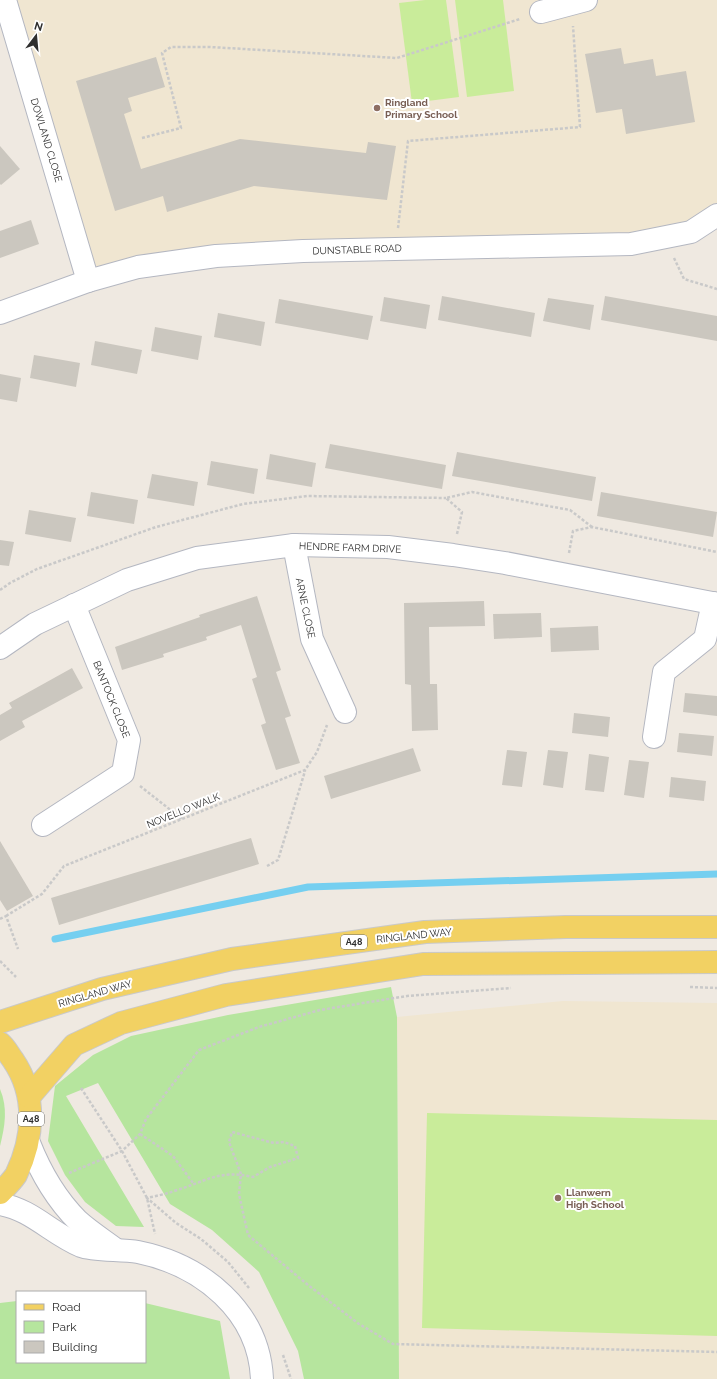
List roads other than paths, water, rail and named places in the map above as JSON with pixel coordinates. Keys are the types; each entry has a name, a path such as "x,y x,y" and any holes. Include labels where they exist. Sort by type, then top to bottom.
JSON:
{"main road":[{"name":"RINGLAND WAY","path":"0,1022 102,989 232,959 425,932 566,927 717,927"},
{"name":"A48","path":"29,1097 74,1045 121,1023 226,995 423,964 717,962"},
{"name":"A48","path":"0,1044 20,1070 29,1097 31,1120 29,1143 15,1176 0,1193"}],"street":[{"name":"DOWLAND CLOSE","path":"5,0 88,281"},
{"path":"541,12 579,2"},
{"name":"DUNSTABLE ROAD","path":"0,313 88,281 138,267 216,256 396,248 631,244 692,232 717,215"},
{"name":"HENDRE FARM DRIVE","path":"0,648 35,624 127,580 197,558 294,545 388,546 453,555 565,574 715,603"},
{"name":"ARNE CLOSE","path":"294,545 312,639 342,704"},
{"path":"654,737 664,672 705,639 715,603"},
{"name":"BANTOCK CLOSE","path":"43,825 122,772 129,740 74,605"},
{"path":"29,1143 39,1169 60,1200 78,1221 115,1249"},
{"path":"0,1204 35,1217 55,1232 82,1246 115,1249 160,1257 193,1272 229,1299 249,1327 262,1367 262,1379"}],"waterway":[{"path":"55,939 308,887 717,874"}],"place":[{"name":"Ringland Primary School","path":"377,108"},
{"name":"Llanwern High School","path":"558,1198"}]}
